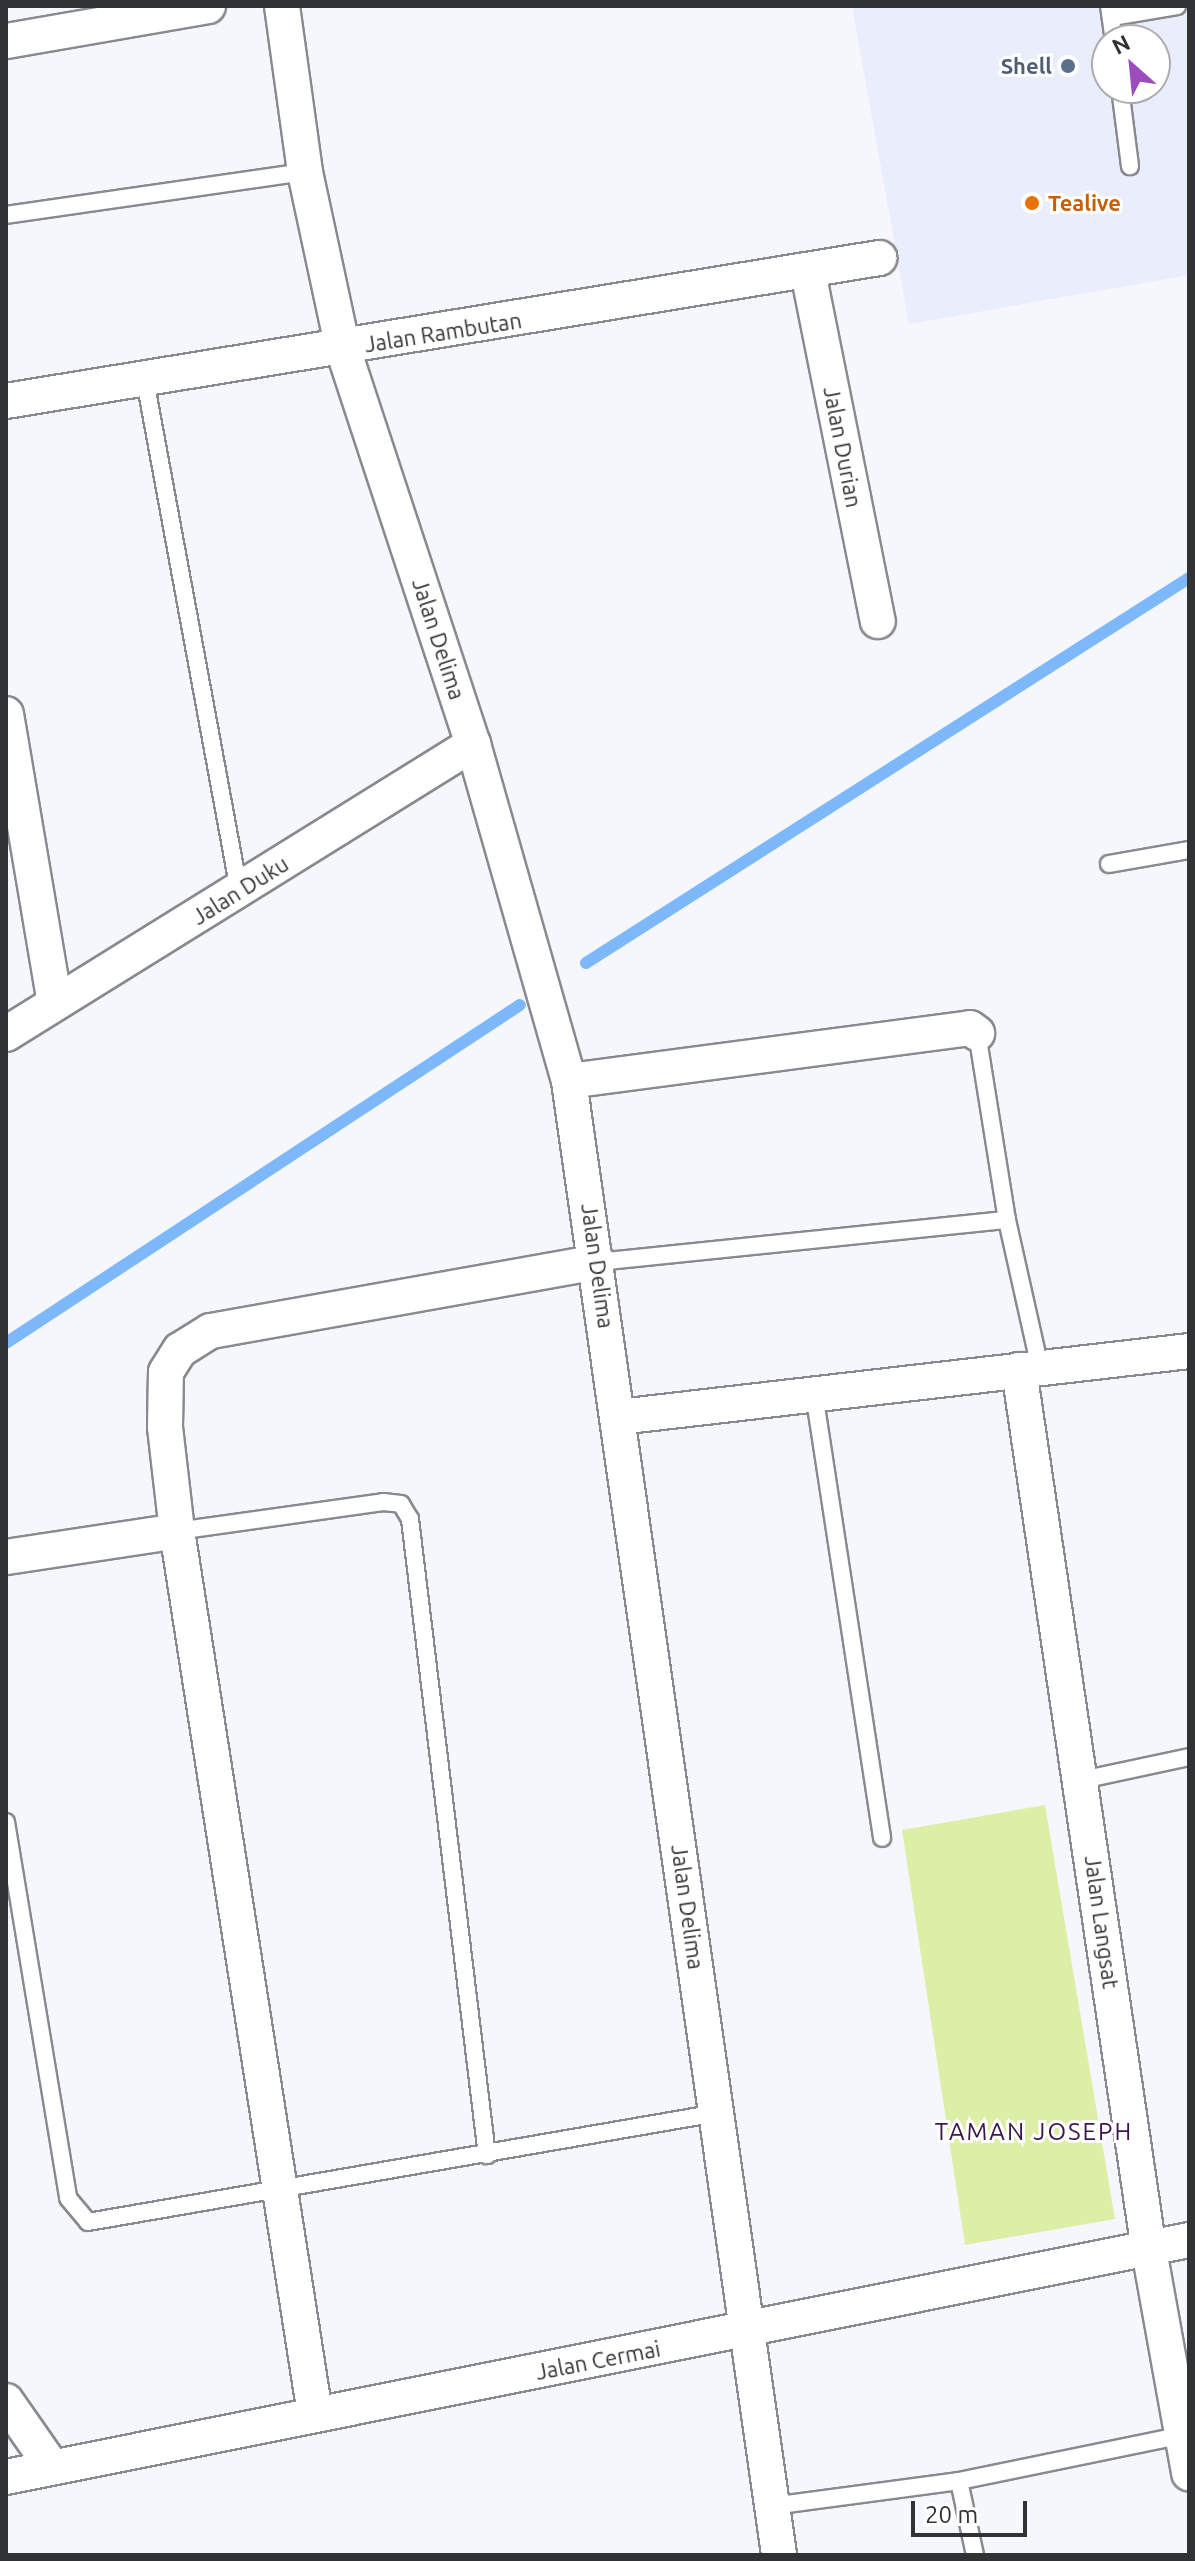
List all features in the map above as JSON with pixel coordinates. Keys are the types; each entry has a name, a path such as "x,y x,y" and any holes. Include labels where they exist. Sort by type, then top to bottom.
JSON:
{"street":[{"path":"6,41 208,6"},
{"name":"Jalan Delima","path":"282,6 305,172 343,349 473,744 569,1081 598,1262 779,2555"},
{"name":"Jalan Rambutan","path":"6,401 343,349 879,258"},
{"name":"Jalan Durian","path":"808,272 878,621"},
{"path":"6,714 10,767 55,1003"},
{"name":"Jalan Duku","path":"6,1034 473,744"},
{"path":"569,1081 970,1028 977,1033"},
{"path":"315,2414 283,2187 177,1531 165,1427 166,1372 180,1350 211,1331 598,1262"},
{"path":"619,1417 813,1391 1189,1351"},
{"name":"Jalan Langsat","path":"1029,1369 1082,1780 1149,2250 1189,2473"},
{"path":"6,1557 177,1531"},
{"name":"Jalan Cermai","path":"6,2477 315,2414 747,2332 1189,2240"},
{"path":"6,2401 52,2467"}],"lane":[{"path":"1110,12 1177,6"},
{"path":"1122,104 1130,166"},
{"path":"6,215 305,172"},
{"path":"145,380 239,891"},
{"path":"1109,864 1189,850"},
{"path":"977,1033 1029,1369"},
{"path":"598,1262 1007,1220"},
{"path":"813,1391 882,1838"},
{"path":"177,1531 383,1502 401,1504 410,1519 487,2155"},
{"path":"1082,1780 1189,1757"},
{"path":"6,1822 68,2198 88,2222 717,2113"},
{"path":"772,2506 959,2481 1183,2435"},
{"path":"959,2481 975,2555"}],"shaded area":[{"path":"852,6 1189,6 1189,275 909,324"}],"green space":[{"path":"1045,1805 1115,2219 965,2245 902,1830"}],"waterway":[{"path":"586,963 1189,578"},
{"path":"6,1343 520,1005"}],"place":[{"name":"Shell","path":"1068,66"},
{"name":"Tealive","path":"1032,203"}],"district":[{"name":"TAMAN JOSEPH","path":"1034,2132"}]}
